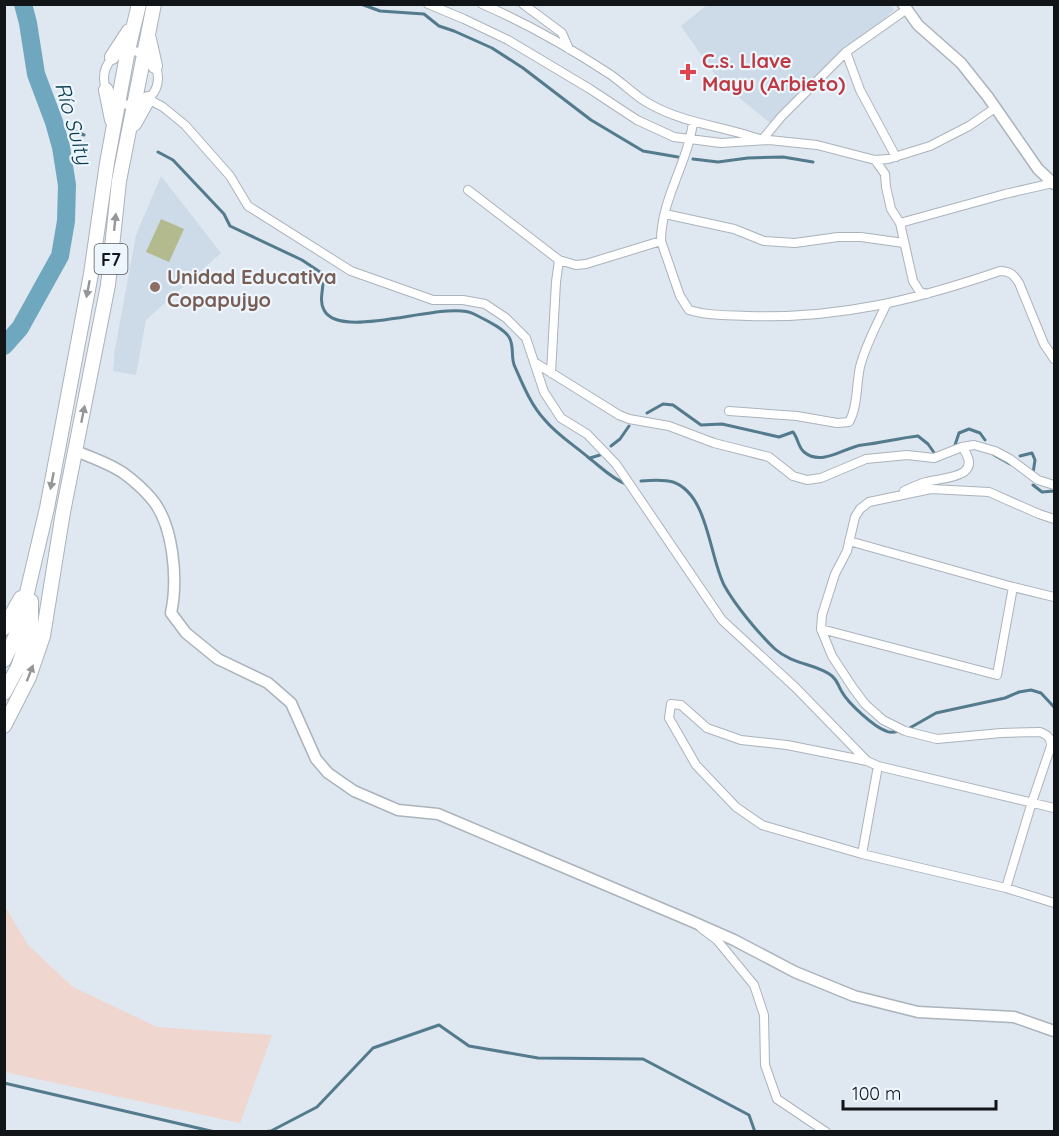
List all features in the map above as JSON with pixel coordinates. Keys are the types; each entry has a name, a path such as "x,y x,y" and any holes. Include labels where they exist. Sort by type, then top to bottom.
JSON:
{"highway":[{"name":"F7","path":"4,726 29,677 43,636 63,512 108,285 119,182 143,53 140,4"},
{"name":"F7","path":"4,660 18,631 47,508 89,285 107,163 129,50 154,4"},
{"path":"112,57 142,25 155,66"},
{"path":"106,90 114,128"},
{"path":"127,137 148,99"},
{"name":"F7","path":"4,628 32,578"},
{"name":"F7","path":"4,644 32,578"},
{"name":"F7","path":"4,678 26,627 32,578"},
{"name":"F7","path":"4,693 18,667 31,629 32,578"}],"street":[{"path":"428,4 508,40 637,120 674,137 721,143 762,140 818,145 875,160 896,158 930,146 969,126 995,108"},
{"path":"482,4 569,49 609,73 646,102 671,115 734,130 762,140"},
{"path":"523,4 562,33 569,49"},
{"path":"762,140 781,117 846,52 905,7 918,25 961,63 1038,170 1054,184"},
{"path":"129,50 143,53 155,66 158,75 154,92 148,99 133,105 119,102 106,90 104,72 112,57 129,50"},
{"path":"846,52 860,90 896,158"},
{"path":"148,99 163,107 185,125 230,177 248,206 351,271 433,300 463,300 485,304 506,318 526,338 544,392 561,418 587,434 616,464 722,620 796,688 867,761"},
{"path":"693,122 691,140 667,204 661,241 684,305 689,310 697,313 806,317 886,305 1000,271 1010,273 1019,283 1044,344 1054,359"},
{"path":"875,160 885,174 891,209 900,224 915,288 927,294"},
{"path":"900,224 1005,194 1054,184"},
{"path":"468,189 560,260 576,265 661,241"},
{"path":"665,214 734,229 764,241 795,243 838,237 861,237 904,243"},
{"path":"551,373 555,282 560,260"},
{"path":"729,411 797,416 837,423 849,422 855,412 855,392 860,364 886,305"},
{"path":"534,362 619,415 669,426 714,443 769,457 793,476 807,480 821,478 866,459 907,455 934,458 962,447 974,445 984,446 1010,459 1038,480 1054,485"},
{"path":"896,496 914,486 956,477 963,472 969,465 969,460 962,447"},
{"path":"76,451 124,473 152,498 165,523 172,547 174,598 171,613 186,633 218,659 268,683 291,703 316,759 328,773 354,791 398,810 438,814 735,940 795,972 854,996 918,1012 1014,1017 1054,1031"},
{"path":"1006,888 1051,747 1051,740 1041,732 937,739 905,731 883,720 865,704 832,656 821,629 822,615 835,573 847,551 855,517 860,509 869,502 931,489 990,492 1054,519"},
{"path":"849,541 1054,597"},
{"path":"821,629 997,675 1013,587"},
{"path":"1054,808 878,766 867,761 787,745 741,740 707,728 681,705 671,705 669,718 696,765 736,807 762,825 862,854 1006,888 1054,903"},
{"path":"862,854 878,766"},
{"path":"691,921 717,940 754,985 764,1015 765,1065 777,1099 826,1131"}],"shaded area":[{"path":"889,4 894,10 770,123 720,82 681,26 707,5"},
{"name":"Unidad Educativa Copapujyo","path":"161,176 221,253 146,320 136,375 113,371 136,235"},
{"path":"4,905 28,945 73,987 157,1027 272,1035 240,1123 5,1072"}],"green space":[{"path":"161,219 184,229 169,262 146,252"}],"waterway":[{"name":"Río Sulty","path":"4,346 20,328 60,256 66,221 67,185 61,147 36,74 23,4"},
{"path":"361,4 380,11 424,14 439,26 492,48 523,68 591,120 643,151 678,157"},
{"path":"54,122 84,135"},
{"path":"158,152 173,160 224,214 230,226 302,260 323,274 322,306 334,319 350,322 371,321 460,311 474,314 498,327 509,337 515,367 539,413 560,435 611,476 626,484"},
{"path":"693,159 718,162 783,157 813,162"},
{"path":"647,413 663,404 673,405 701,425 722,424 779,437 793,432 800,448 818,458 855,446 918,436 935,454"},
{"path":"611,446 620,439 629,426"},
{"path":"955,445 959,433 969,429 980,433 985,440"},
{"path":"1020,456 1032,453 1035,460 1033,473"},
{"path":"590,458 600,455"},
{"path":"994,455 1010,464"},
{"path":"641,481 673,482 685,489 694,499 701,512 724,585 747,618 775,649 790,658 826,672 836,680 842,692 868,720 887,732 899,731"},
{"path":"1033,485 1042,492 1054,491"},
{"path":"908,729 936,713 1031,690 1041,693 1054,707"},
{"path":"263,1132 271,1131 317,1107 373,1048 439,1025 469,1046 538,1058 643,1059 749,1115 755,1132"},
{"path":"4,1083 215,1132"}],"place":[{"name":"C.s. Llave Mayu (Arbieto)","path":"688,72"},
{"name":"Unidad Educativa Copapujyo","path":"155,287"}]}
